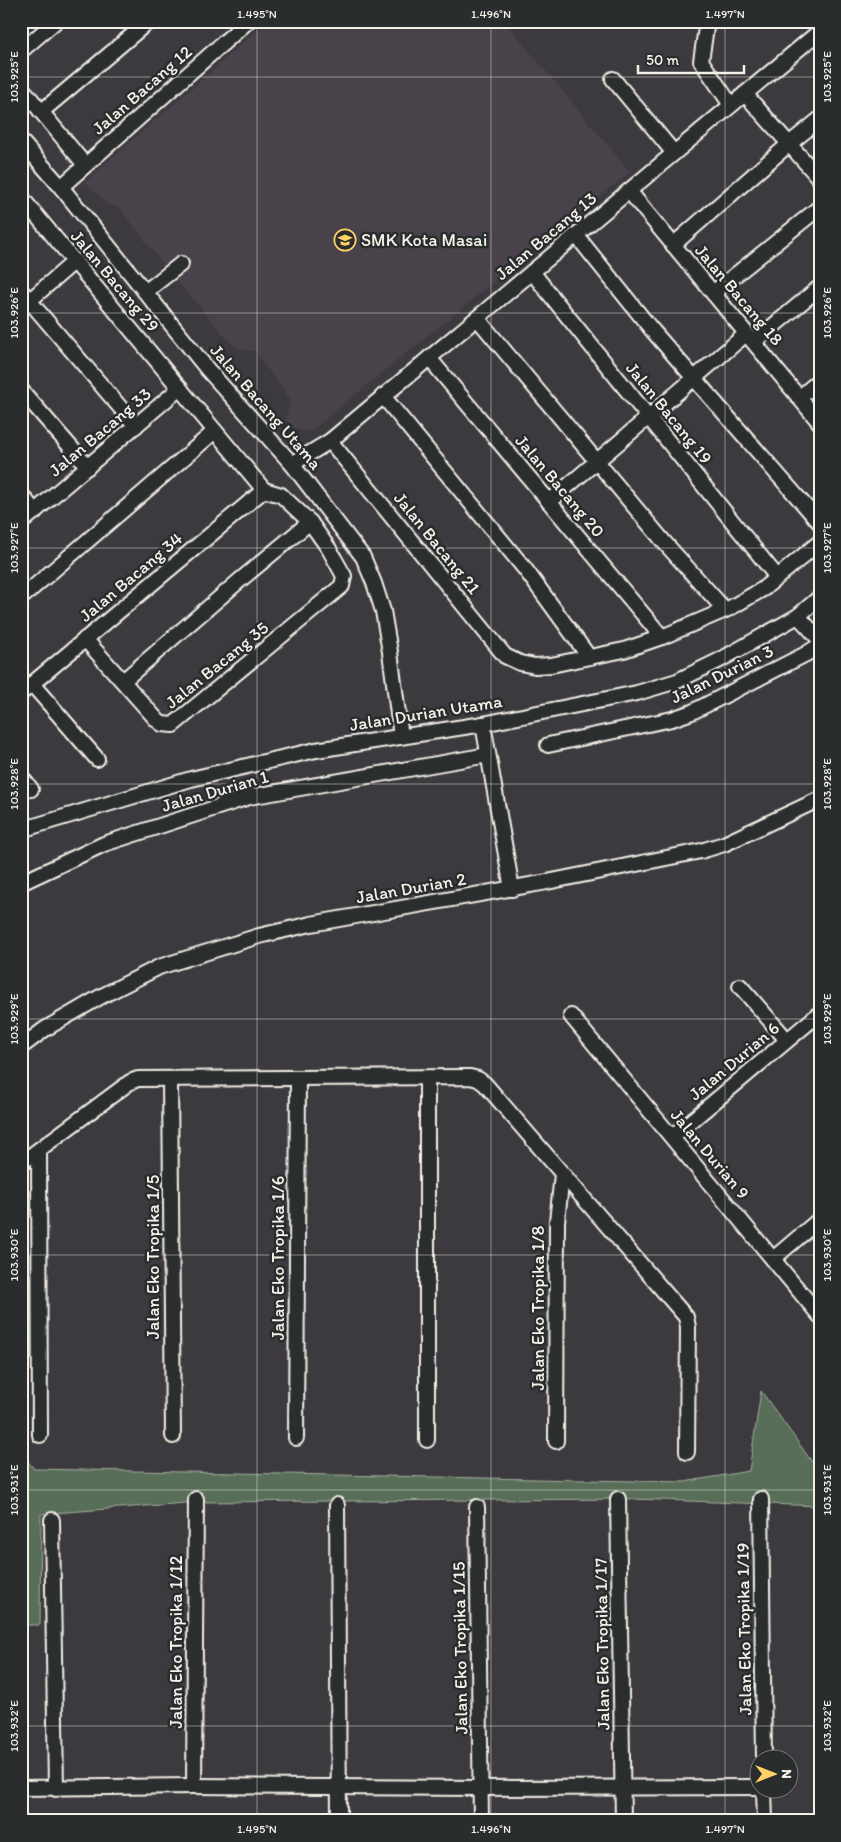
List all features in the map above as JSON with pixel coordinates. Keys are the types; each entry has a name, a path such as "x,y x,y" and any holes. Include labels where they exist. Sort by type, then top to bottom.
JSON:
{"street":[{"path":"21,51 56,21"},
{"path":"41,112 149,21"},
{"name":"Jalan Bacang 12","path":"61,187 248,21"},
{"path":"707,21 701,61 731,105"},
{"name":"Jalan Bacang 13","path":"292,464 330,441 820,31"},
{"path":"612,79 674,153"},
{"path":"21,87 85,165"},
{"path":"745,94 820,179"},
{"path":"673,245 820,119"},
{"name":"Jalan Bacang Utama","path":"21,141 61,187 208,370 292,464 363,557 383,611 401,737"},
{"name":"Jalan Bacang 18","path":"629,191 820,423"},
{"name":"Jalan Bacang 29","path":"21,197 264,490"},
{"path":"713,293 820,207"},
{"path":"576,235 652,330 820,522"},
{"path":"74,261 24,300 136,426"},
{"path":"145,292 181,264"},
{"name":"Jalan Bacang 19","path":"532,272 777,577"},
{"path":"549,502 694,378 820,287"},
{"path":"477,318 664,542 725,610"},
{"name":"Jalan Bacang 20","path":"429,358 662,637"},
{"path":"799,398 820,380"},
{"name":"Jalan Bacang 33","path":"21,523 180,388"},
{"path":"21,390 88,467"},
{"path":"383,396 525,569 589,657 624,650 662,637 725,610 762,589 820,542"},
{"path":"21,598 215,431"},
{"name":"Jalan Bacang 21","path":"330,441 505,656 520,663 535,666 589,657"},
{"path":"123,681 310,522 281,495 264,490"},
{"name":"Jalan Bacang 34","path":"21,693 264,490"},
{"path":"21,494 34,512"},
{"name":"Jalan Bacang 35","path":"85,640 157,720 167,725 173,725 342,586 344,576 329,549 310,522"},
{"name":"Jalan Durian Utama","path":"22,827 191,779 316,750 483,724 637,693 677,681 720,660 798,616 820,597"},
{"path":"798,616 820,640"},
{"name":"Jalan Durian 3","path":"548,745 672,719 692,712 820,645"},
{"path":"32,684 97,759"},
{"path":"483,724 512,889"},
{"name":"Jalan Durian 1","path":"21,883 104,844 249,797 488,755"},
{"path":"21,777 31,789"},
{"name":"Jalan Durian 2","path":"21,1047 53,1024 159,967 259,936 311,924 512,889 708,848 750,832 820,799"},
{"path":"740,986 787,1040"},
{"name":"Jalan Durian 6","path":"672,1137 820,1013"},
{"name":"Jalan Durian 9","path":"571,1016 820,1316"},
{"path":"21,1163 132,1081 141,1079 470,1077 482,1081 687,1320 687,1452"},
{"name":"Jalan Eko Tropika 1/6","path":"296,1438 298,1078"},
{"path":"426,1440 427,1078"},
{"name":"Jalan Eko Tropika 1/5","path":"170,1079 173,1436"},
{"path":"39,1150 40,1435"},
{"name":"Jalan Eko Tropika 1/8","path":"556,1441 557,1222 562,1174"},
{"path":"773,1259 820,1219"},
{"name":"Jalan Eko Tropika 1/12","path":"194,1786 196,1499"},
{"name":"Jalan Eko Tropika 1/17","path":"618,1499 623,1821"},
{"name":"Jalan Eko Tropika 1/19","path":"761,1499 764,1750"},
{"path":"337,1506 340,1821"},
{"name":"Jalan Eko Tropika 1/15","path":"477,1507 481,1821"},
{"path":"52,1520 56,1789"},
{"path":"21,1788 194,1786 339,1788 748,1787"},
{"path":"764,1800 765,1821"}],"shaded area":[{"name":"SMK Kota Masai","path":"268,21 504,21 630,172 309,432 290,426 286,417 291,400 254,351 237,349 170,273 118,206 108,205 85,182"}],"green space":[{"path":"761,1391 820,1473 820,1506 634,1499 199,1502 41,1514 40,1625 21,1625 21,1453 34,1469 684,1482 749,1471"}],"place":[{"name":"SMK Kota Masai","path":"345,240"}]}
